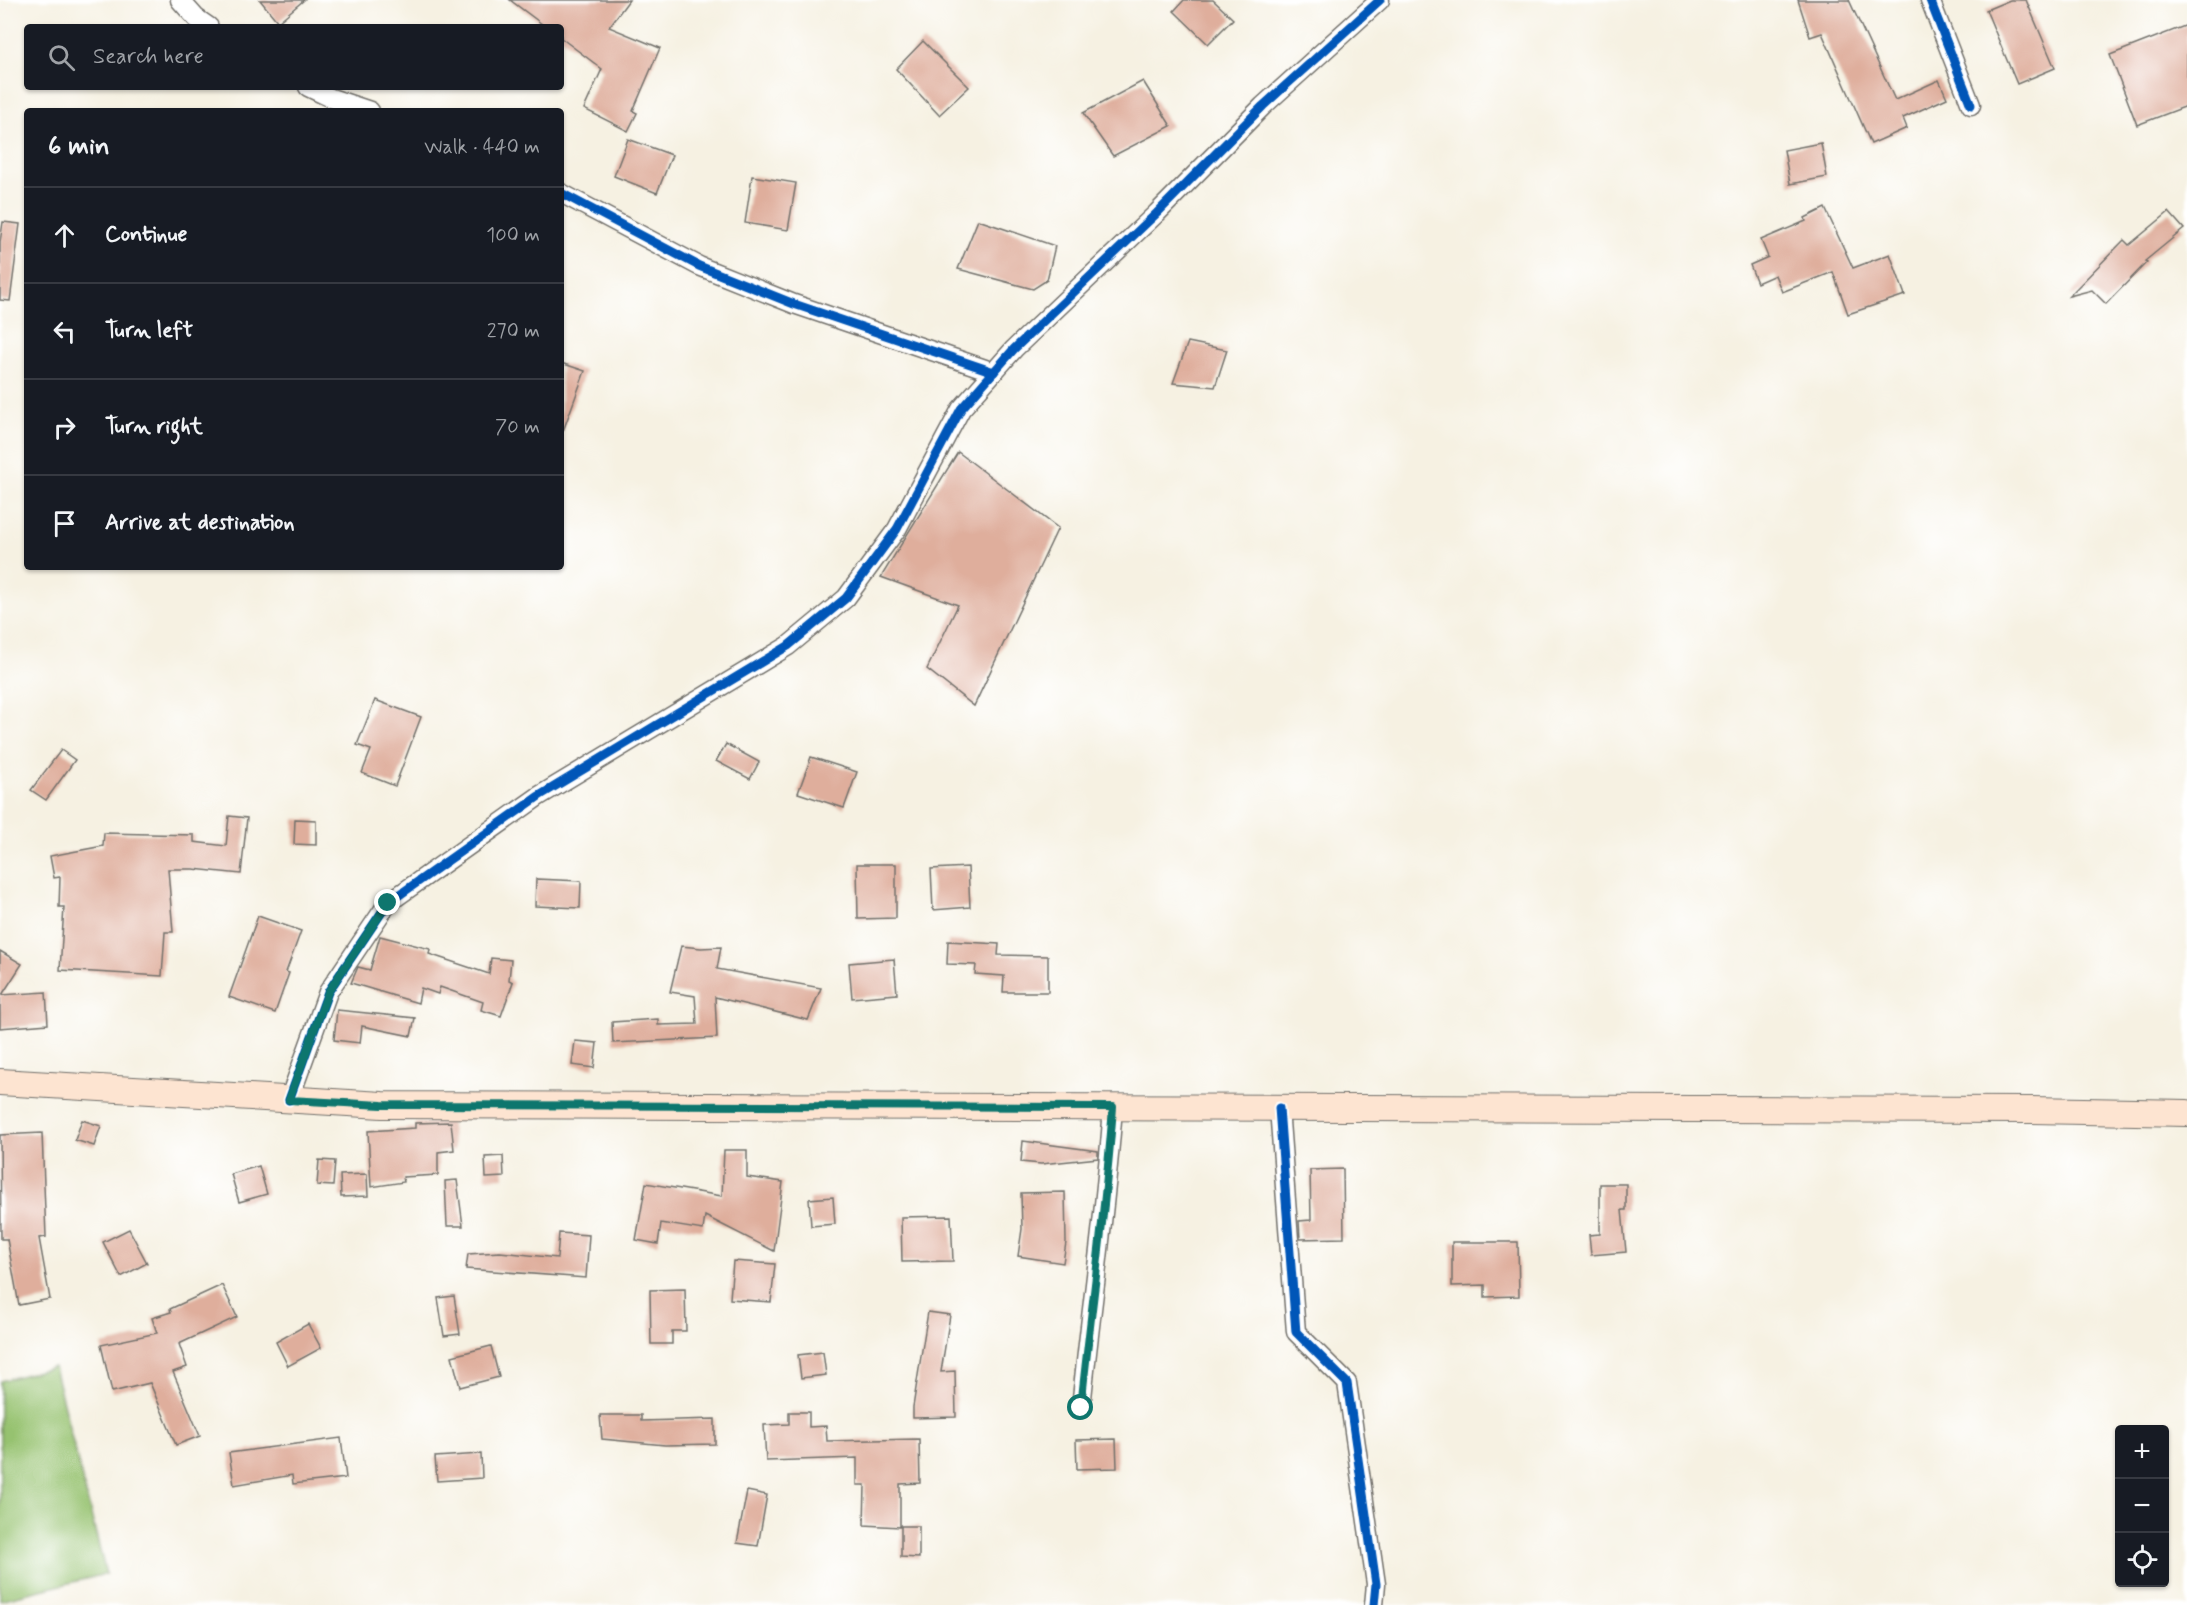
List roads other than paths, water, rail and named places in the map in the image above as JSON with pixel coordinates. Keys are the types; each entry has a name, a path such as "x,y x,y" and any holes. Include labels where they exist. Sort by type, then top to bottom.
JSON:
{"main road":[{"path":"0,1082 382,1105 2032,1110 2187,1113"}],"street":[{"path":"180,0 205,24"},
{"path":"289,1100 328,992 388,903 539,796 788,646 846,598 897,529 961,410 1014,349 1157,213 1263,106 1380,0"},
{"path":"1930,0 1971,105"},
{"path":"314,90 361,108"},
{"path":"564,195 699,266 794,304 994,372"},
{"path":"1081,1408 1106,1196 1113,1107"},
{"path":"1279,1108 1296,1332 1347,1383 1376,1584 1374,1605"}]}
